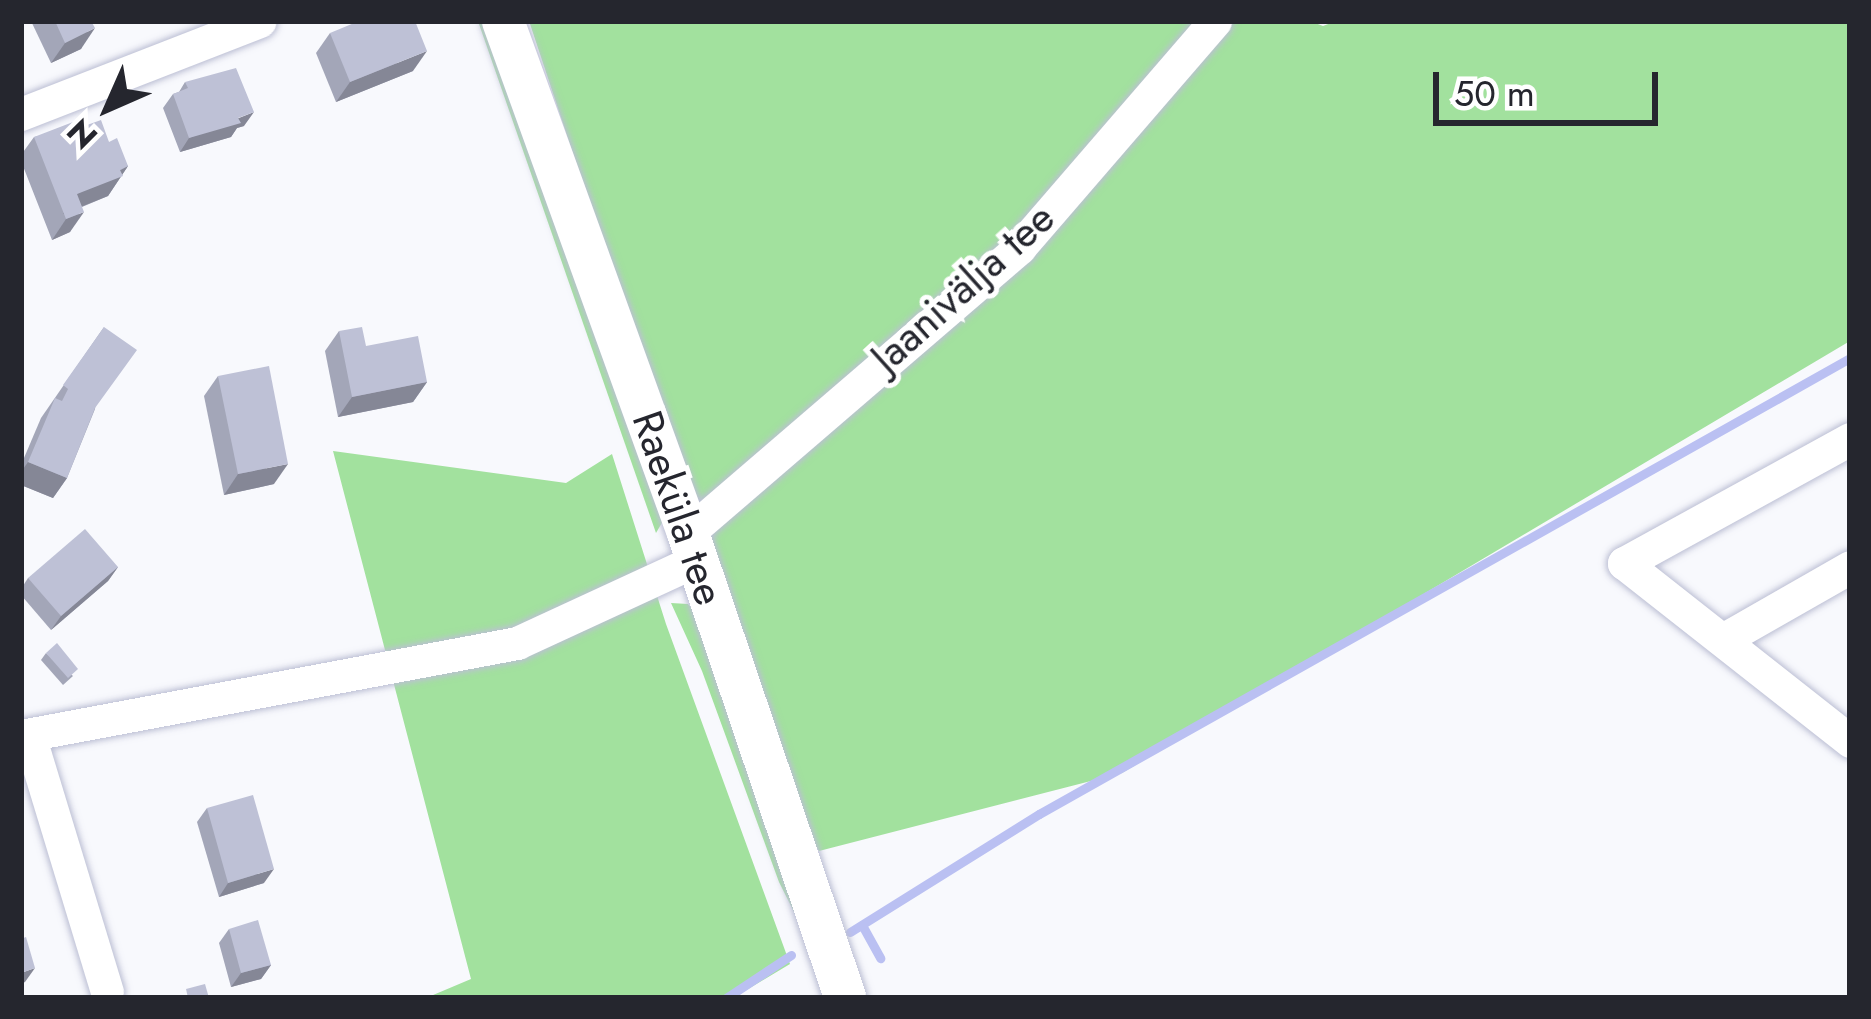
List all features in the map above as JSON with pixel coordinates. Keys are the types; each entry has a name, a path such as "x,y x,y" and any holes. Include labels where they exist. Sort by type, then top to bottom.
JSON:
{"street":[{"path":"21,114 260,21"},
{"name":"Raeküla tee","path":"503,21 693,547 845,998"},
{"name":"Jaanivälja tee","path":"25,736 517,643 693,547 1019,248 1215,21"},
{"path":"1850,439 1624,563 1850,741"},
{"path":"1724,639 1850,567"},
{"path":"25,736 107,991"}],"green space":[{"path":"478,21 492,21 663,521 656,533"},
{"path":"529,21 1310,21 1323,26 1336,21 1850,21 1850,341 1122,773 819,851 791,810"},
{"path":"333,451 566,483 612,454 666,624 790,964 733,998 426,998 471,979"},
{"path":"671,603 688,604 698,615 803,930 779,882 702,671"}],"building":[{"path":"55,21 91,21 95,28 65,43"},
{"path":"359,21 415,21 427,51 350,82 330,33"},
{"path":"236,68 254,112 238,118 241,123 189,138 173,94 188,88 185,82"},
{"path":"101,120 109,142 117,138 128,166 120,170 123,176 77,194 84,212 66,219 34,137 73,122 76,129"},
{"path":"104,327 137,350 95,408 67,478 28,462 55,398 62,401 68,389 63,385"},
{"path":"362,327 366,346 418,336 427,382 352,397 339,331"},
{"path":"269,366 288,464 238,474 218,376"},
{"path":"85,529 118,567 61,616 28,578"},
{"path":"57,643 78,669 68,678 46,653"},
{"path":"253,795 274,869 228,883 207,808"},
{"path":"258,920 271,965 241,973 229,929"},
{"path":"26,937 35,968 21,973 21,939"},
{"path":"205,984 209,998 188,998 186,989"}],"waterway":[{"path":"850,932 1039,814 1850,358"},
{"path":"862,925 880,958"},
{"path":"726,998 791,955"}]}
